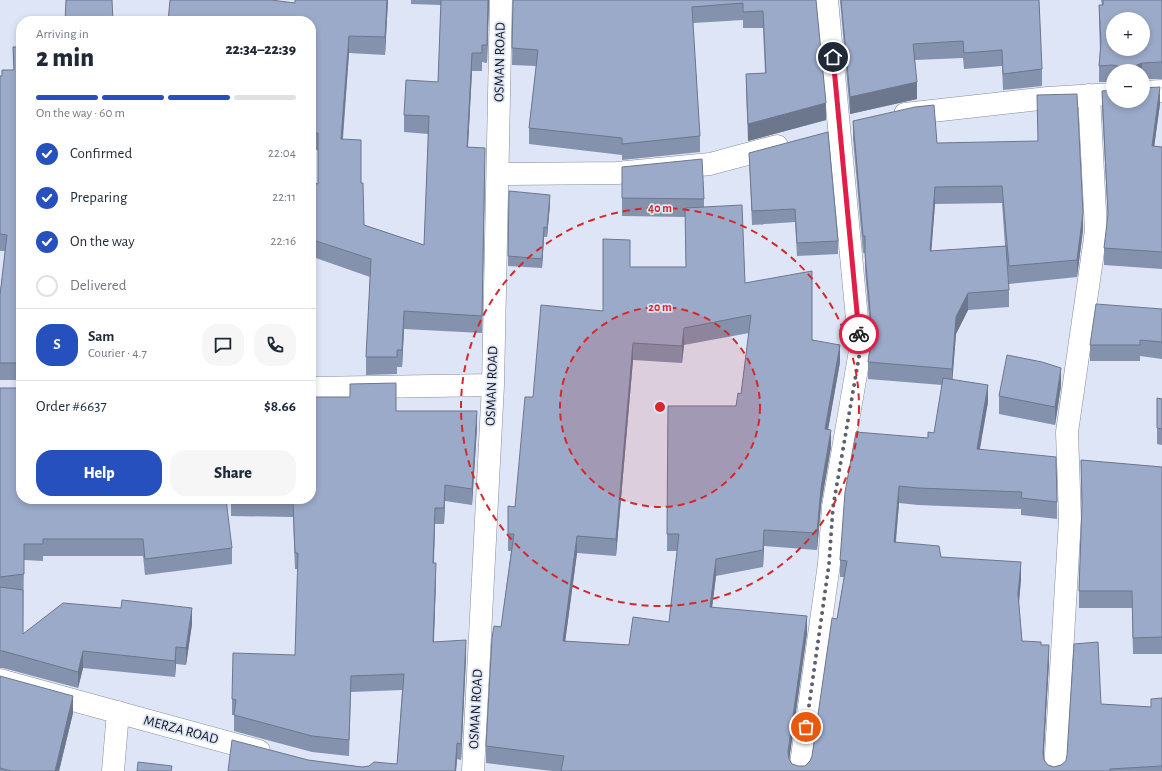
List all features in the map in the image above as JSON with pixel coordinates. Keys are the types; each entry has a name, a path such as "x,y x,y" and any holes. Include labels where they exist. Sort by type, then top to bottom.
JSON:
{"street":[{"name":"OSMAN ROAD","path":"473,771 493,385 501,0"},
{"path":"800,771 829,564 833,507 860,351 827,0"},
{"path":"1150,92 1162,91"},
{"path":"883,119 913,112 1048,98 1106,94"},
{"path":"1055,771 1070,519 1067,432 1096,231 1089,95"},
{"path":"816,135 861,124"},
{"path":"498,174 618,174 710,164 794,142"},
{"path":"316,388 493,385"},
{"name":"MERZA ROAD","path":"0,680 279,756"},
{"path":"113,771 118,712"}],"building":[{"path":"66,0 112,0 113,16 65,16"},
{"path":"170,0 271,0 295,3 295,0 387,0 385,37 349,36 341,139 361,140 361,183 363,183 364,225 424,245 429,116 404,115 406,80 438,82 441,0 488,0 487,45 482,45 482,53 472,53 467,147 485,148 482,316 404,311 402,350 397,350 397,357 366,357 371,259 316,241 318,133 316,133 316,16 168,16"},
{"path":"513,0 816,0 826,103 748,124 746,74 766,73 763,11 743,12 743,3 692,7 700,136 622,144 622,138 529,128 538,50 512,48"},
{"path":"841,0 1039,0 1042,69 1003,74 1002,50 964,53 963,41 913,44 917,82 850,97"},
{"path":"1103,0 1162,0 1162,62 1106,64 1106,65 1099,66 1101,43 1099,5 1103,5"},
{"path":"13,47 16,47 16,363 0,363 0,295 7,235 0,234 0,76 2,76 2,70 14,70"},
{"path":"1160,87 1152,146 1162,147 1162,252 1104,248 1108,214 1102,91 1106,91 1106,108 1150,108 1150,88"},
{"path":"1077,94 1083,213 1077,260 1009,266 1002,186 935,187 930,251 1006,246 1009,290 968,293 956,317 952,369 868,362 872,333 865,254 865,236 863,236 853,121 915,107 934,105 937,143 1038,141 1037,95"},
{"path":"828,132 838,241 797,243 795,209 752,211 749,153"},
{"path":"702,159 704,199 622,198 622,167"},
{"path":"509,191 550,195 547,228 544,227 542,259 508,256"},
{"path":"742,205 745,283 812,271 812,340 840,345 825,429 831,430 821,488 817,533 764,530 763,550 716,559 710,607 807,616 788,752 789,759 792,764 805,766 810,761 812,756 832,618 837,619 847,561 840,560 845,492 856,432 928,438 928,432 934,433 943,378 988,385 977,449 1056,457 1057,502 1021,498 1022,492 899,486 894,542 939,546 941,557 1021,562 1018,594 1022,641 1041,642 1041,645 1049,645 1043,753 1044,760 1048,765 1054,767 1061,765 1066,761 1074,644 1098,642 1101,704 1151,707 1151,699 1162,698 1162,766 1110,769 1110,771 561,771 564,756 486,746 492,638 494,626 501,627 514,534 508,534 508,506 515,507 525,397 533,397 541,305 603,311 603,239 630,240 630,267 686,267 685,208","holes":["751,315 741,394 738,393 736,406 668,406 667,534 679,534 669,622 633,617 629,645 563,641 577,536 616,539 633,343 682,346 684,328"]},
{"path":"1096,304 1162,309 1162,342 1140,340 1140,345 1090,345"},
{"path":"1007,355 1042,362 1061,368 1055,407 999,396"},
{"path":"396,383 396,411 477,411 472,489 445,485 444,508 435,508 433,563 436,563 433,642 466,640 461,744 457,743 455,771 228,771 232,740 308,760 362,767 369,766 374,762 397,764 404,674 351,676 349,740 312,736 234,715 236,700 232,699 233,653 295,655 298,553 295,553 293,504 316,504 316,397 350,397 350,384"},
{"path":"0,388 16,388 16,504 227,504 232,548 145,559 143,539 43,539 43,544 24,544 24,574 0,577"},
{"path":"1157,398 1162,399 1162,429 1157,428"},
{"path":"1081,460 1162,467 1162,637 1133,638 1132,591 1079,591 1082,503"},
{"path":"0,587 23,590 23,634 63,603 121,608 122,600 192,608 186,648 176,647 175,661 83,651 78,672 0,651"},
{"path":"0,676 73,696 55,771 11,771 0,768"},
{"path":"138,762 172,766 171,771 137,771"}],"way so far":[{"path":"806,727 829,564 833,507 860,351 859,334"}],"route":[{"path":"833,57 859,334"}]}
